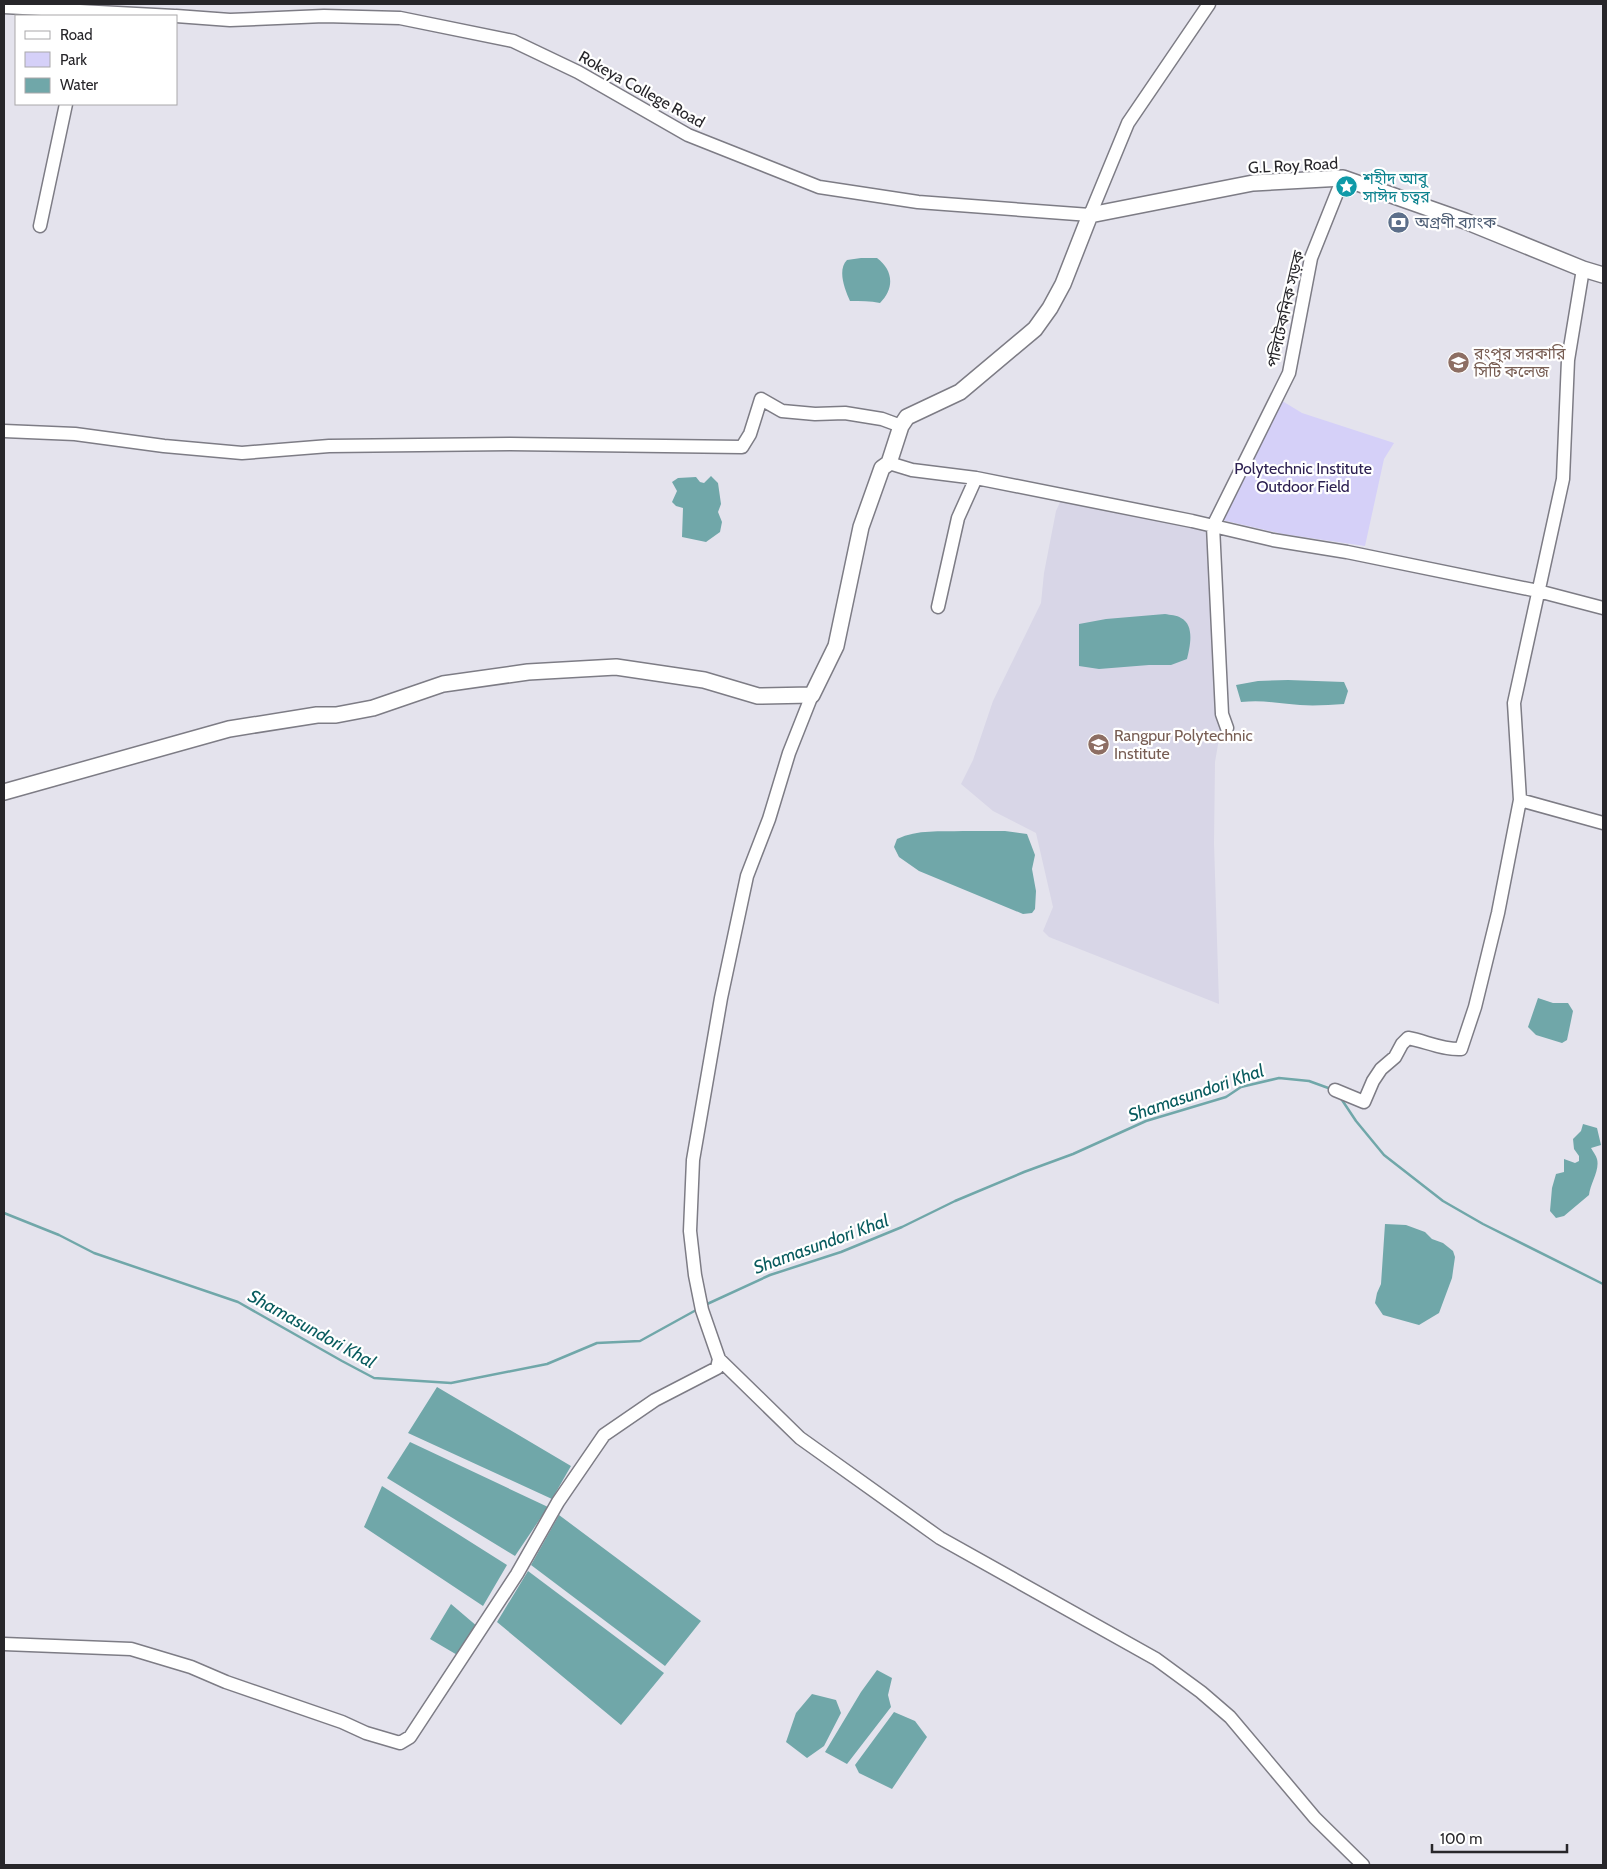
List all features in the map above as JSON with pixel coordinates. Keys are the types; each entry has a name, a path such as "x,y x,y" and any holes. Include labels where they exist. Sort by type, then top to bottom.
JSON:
{"main road":[{"name":"G.L Roy Road","path":"1090,215 1253,183 1343,178 1465,221 1603,276"},
{"path":"4,792 229,729 317,715 336,715 373,708 443,684 528,672 616,667 704,680 758,696 812,695 836,646 861,527 882,468 889,463 901,426 907,417 960,392 1035,329 1050,308 1062,284 1090,215"}],"street":[{"path":"1090,215 1128,123 1209,4"},
{"name":"Rokeya College Road","path":"4,7 160,15"},
{"name":"Rokeya College Road","path":"178,16 230,20 324,16 400,18 513,41 578,72 688,135 819,187 918,202 1090,215"},
{"path":"40,226 66,105"},
{"name":"পলিটেকনিক সড়ক","path":"1213,526 1289,373 1311,258 1343,178"},
{"path":"1335,1090 1364,1102 1373,1081 1381,1070 1395,1057 1402,1044 1408,1038 1426,1041 1451,1050 1461,1049 1475,1007 1498,914 1520,800 1514,703 1562,479 1568,360 1583,269"},
{"path":"4,431 75,434 164,446 242,453 329,446 510,444 742,447 750,434 761,400 782,412 845,413 882,419 901,426"},
{"path":"889,463 912,470 976,478 1273,540 1347,552 1538,590 1603,608"},
{"path":"938,607 958,518 976,478"},
{"path":"1213,526 1222,714 1227,728"},
{"path":"812,695 789,753 769,819 747,876 721,998 693,1160 690,1231 701,1304 719,1359 800,1438 940,1538 1156,1659 1201,1692 1230,1717 1315,1818 1363,1865"},
{"path":"1520,800 1603,822"},
{"path":"4,1644 131,1649 192,1667 226,1682 342,1722 366,1733 400,1743 410,1737 436,1700 517,1574 558,1502 604,1435 655,1400 717,1368 719,1359"}],"shaded area":[{"name":"Rangpur Polytechnic Institute","path":"1062,498 1215,530 1221,727 1215,762 1214,843 1219,1004 1049,937 1043,931 1053,907 1036,833 993,811 961,784 973,760 993,701 1041,603 1044,573 1056,511"}],"green space":[{"name":"Polytechnic Institute Outdoor Field","path":"1279,399 1302,413 1394,443 1384,459 1365,546 1283,534 1209,517"}],"water":[{"path":"877,258 889,274 890,285 880,303 850,301 842,274 844,264 847,260"},
{"path":"711,476 718,483 721,504 718,512 722,522 720,532 706,542 682,537 683,508 676,506 672,502 677,491 672,482 678,478 696,477 700,482 704,483"},
{"path":"1165,614 1179,617 1188,626 1190,637 1187,659 1171,665 1099,669 1079,666 1079,624 1106,619"},
{"path":"1258,681 1344,682 1348,691 1344,704 1300,705 1241,702 1236,685"},
{"path":"1005,831 1027,834 1035,855 1032,869 1036,891 1035,909 1032,913 1023,914 919,871 899,857 894,847 897,839 913,834"},
{"path":"1538,998 1553,1003 1568,1003 1573,1011 1567,1040 1562,1043 1536,1035 1528,1027"},
{"path":"1583,1124 1597,1128 1601,1145 1591,1148 1598,1163 1596,1172 1589,1195 1564,1216 1556,1218 1550,1211 1552,1188 1556,1174 1564,1172 1564,1159 1575,1163 1579,1161 1579,1156 1574,1149 1573,1139 1581,1131"},
{"path":"1385,1224 1406,1225 1425,1232 1432,1239 1443,1243 1453,1251 1455,1257 1452,1278 1439,1313 1419,1325 1383,1315 1375,1303 1381,1284"},
{"path":"437,1387 571,1466 552,1499 408,1433"},
{"path":"410,1442 548,1507 515,1556 387,1478"},
{"path":"382,1486 507,1565 483,1606 364,1527"},
{"path":"559,1515 701,1621 665,1666 531,1565"},
{"path":"528,1571 664,1673 621,1725 497,1622"},
{"path":"451,1604 478,1627 459,1656 430,1639"},
{"path":"877,1670 892,1678 888,1695 891,1707 847,1764 825,1752 861,1692"},
{"path":"812,1694 836,1700 841,1713 824,1746 807,1758 786,1742 796,1713"},
{"path":"894,1712 915,1721 927,1737 892,1789 859,1773 855,1765"}],"waterway":[{"name":"Shamasundori Khal","path":"705,1305 770,1275 841,1252 902,1227 955,1201 1073,1154 1146,1121 1226,1097 1241,1087 1279,1078 1309,1081 1331,1089"},
{"name":"Shamasundori Khal","path":"1340,1097 1356,1121 1384,1155 1443,1201 1483,1224 1603,1284"},
{"name":"Shamasundori Khal","path":"4,1213 59,1235 94,1253 238,1302 374,1378 451,1383 547,1364 597,1343 640,1341 698,1309"}],"place":[{"name":"শহীদ আবু সাঈদ চত্বর","path":"1347,187"},
{"name":"অগ্রণী ব্যাংক","path":"1399,222"},
{"name":"রংপুর সরকারি সিটি কলেজ","path":"1458,362"},
{"name":"Rangpur Polytechnic Institute","path":"1098,744"}]}
